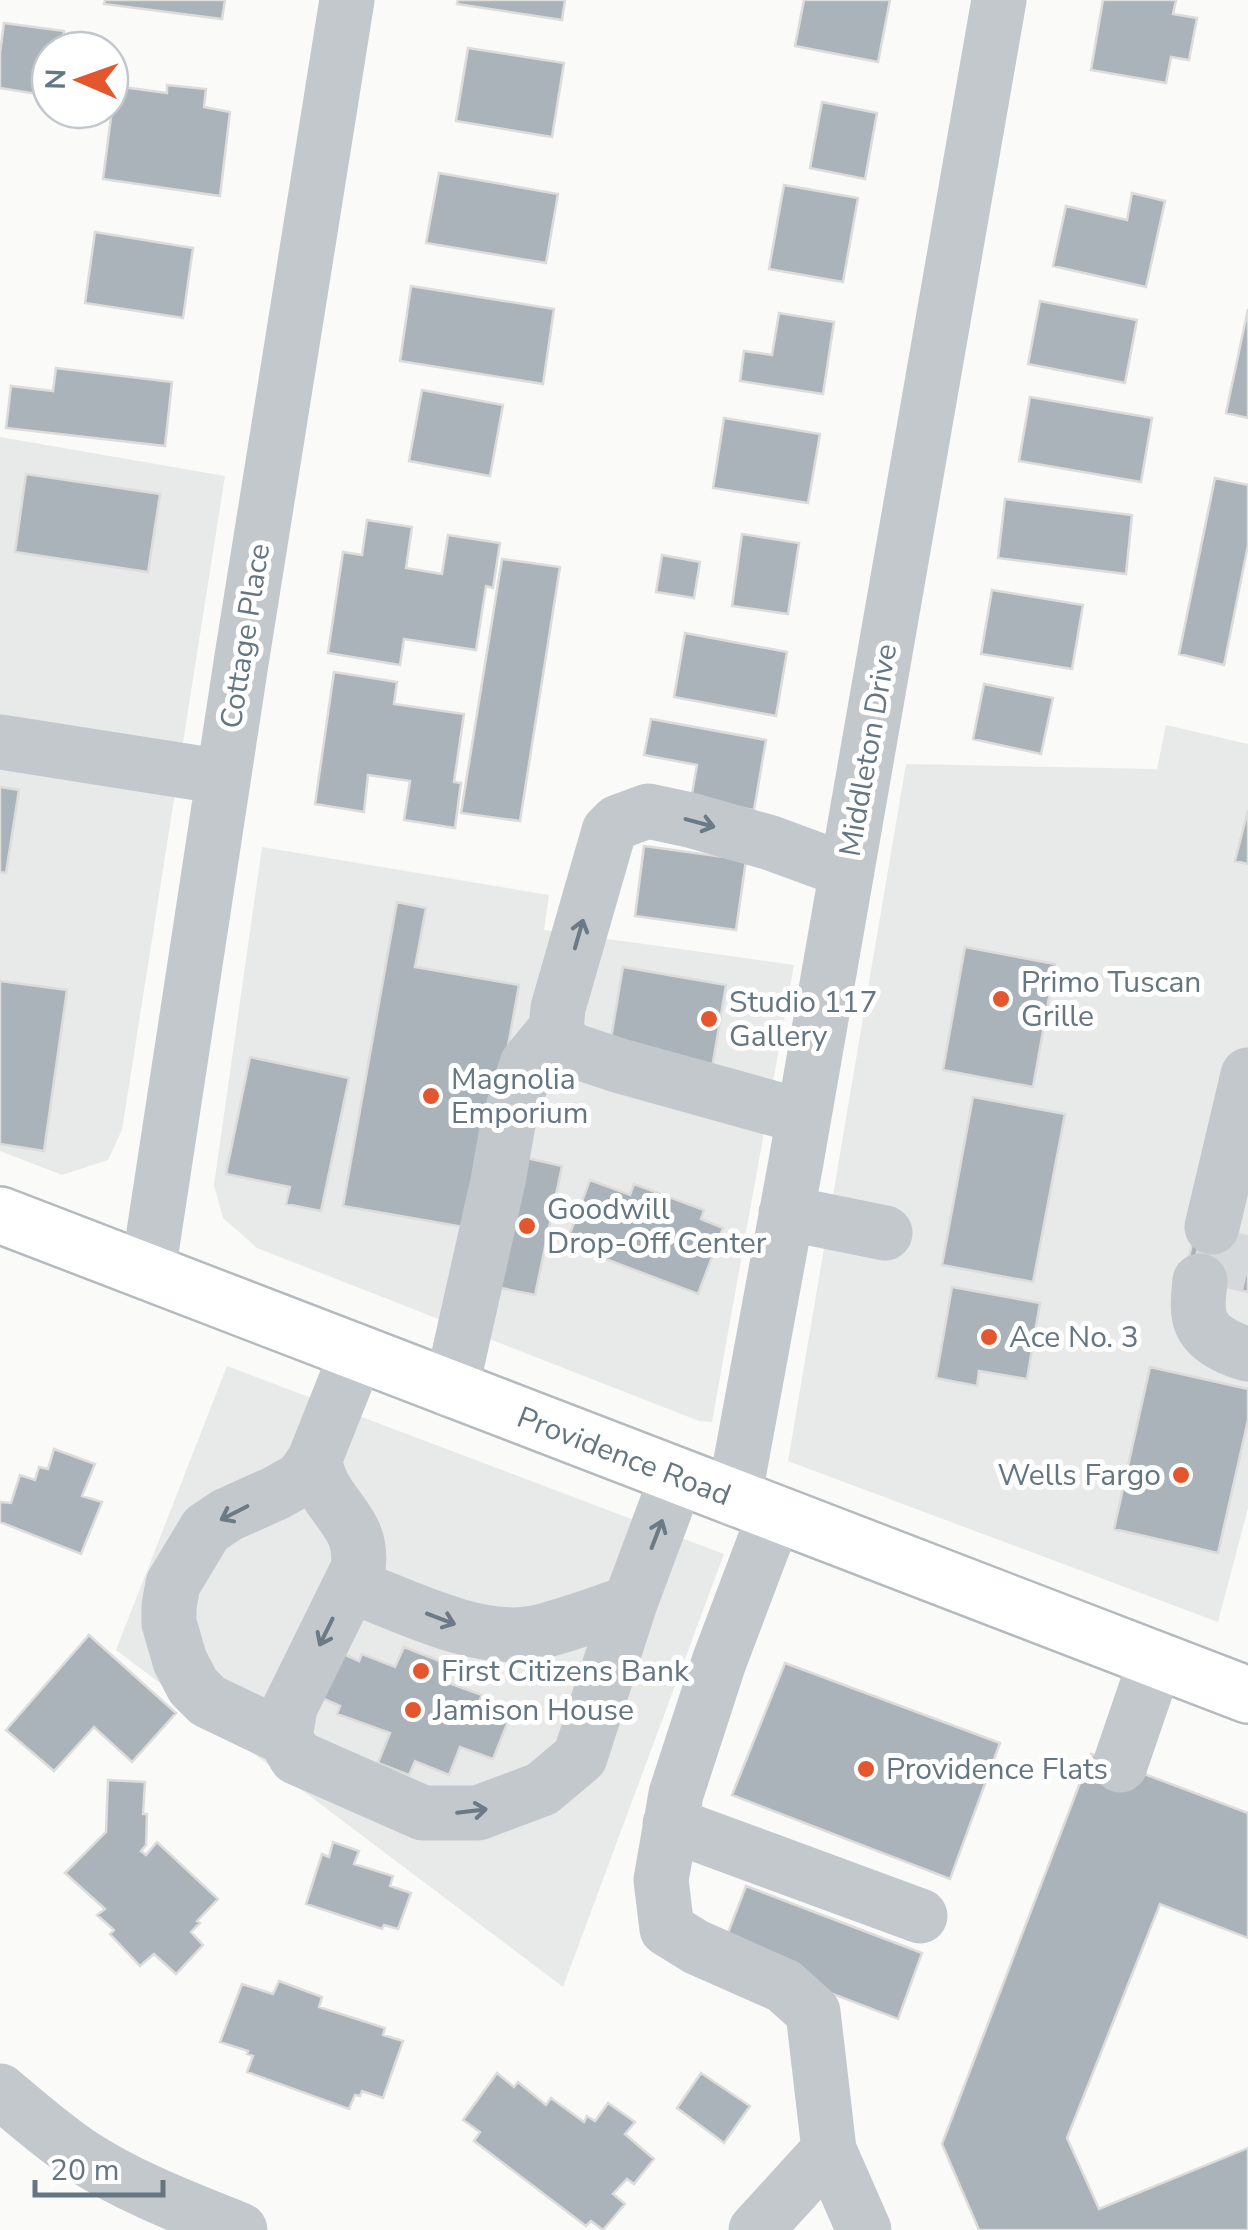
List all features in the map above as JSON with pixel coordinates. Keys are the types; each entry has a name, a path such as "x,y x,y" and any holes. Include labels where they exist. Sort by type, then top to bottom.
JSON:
{"main road":[{"name":"Providence Road","path":"0,1215 1156,1660 1246,1686"}],"street":[{"name":"Cottage Place","path":"148,1272 347,0"},
{"name":"Middleton Drive","path":"829,2150 813,2012 784,1986 668,1930 662,1880 676,1794 719,1662 755,1507 786,1213 999,0"},
{"path":"0,742 223,777"},
{"path":"804,1116 566,1048 556,1028 558,1008 609,831 618,822 648,811 771,843 847,871"},
{"path":"451,1390 508,1124 526,1064 556,1028"},
{"path":"1248,1075 1220,1230 1248,1153"},
{"path":"786,1213 885,1233"},
{"path":"1217,1285 1232,1315 1241,1352"},
{"path":"357,1353 314,1461 301,1479 206,1529 174,1584 169,1622 180,1661 193,1686 208,1701 285,1738 296,1757 423,1813 478,1813 542,1789 580,1757 630,1603 677,1477"},
{"path":"285,1738 290,1707 358,1569 360,1549 322,1486 314,1461"},
{"path":"350,1584 466,1628 499,1635 533,1633 630,1603"},
{"path":"1120,1764 1156,1660"},
{"path":"670,1824 920,1916"},
{"path":"0,2091 82,2156 156,2196 240,2230"},
{"path":"756,2230 829,2150 864,2230"}],"shaded area":[{"path":"0,437 225,476 122,1130 108,1160 62,1175 0,1151"},
{"path":"1166,725 1248,744 1248,1508 1218,1622 788,1461 906,764 1157,769"},
{"path":"262,847 549,895 544,930 794,965 712,1422 699,1421 257,1248 223,1218 214,1185"},
{"path":"227,1366 724,1554 563,1987 116,1650"}],"building":[{"path":"105,0 225,0 222,19 104,4"},
{"path":"458,0 565,0 562,20 457,4"},
{"path":"804,0 890,0 878,62 795,46"},
{"path":"1103,0 1176,0 1173,14 1197,18 1189,60 1171,57 1166,83 1091,70"},
{"path":"4,23 56,30 30,30 30,93 0,88"},
{"path":"468,48 564,63 552,137 456,121"},
{"path":"167,85 206,89 204,107 230,112 220,196 103,179 109,130 130,130 130,88 167,93"},
{"path":"822,102 877,113 865,179 810,168"},
{"path":"439,173 558,194 546,263 426,243"},
{"path":"784,185 858,198 843,282 769,269"},
{"path":"1132,193 1165,201 1146,287 1053,266 1066,206 1127,220"},
{"path":"95,232 193,248 183,318 85,303"},
{"path":"411,286 554,309 543,384 400,361"},
{"path":"1040,301 1137,320 1125,383 1028,364"},
{"path":"1248,309 1248,418 1226,413"},
{"path":"779,313 834,322 823,394 740,381 744,351 772,355"},
{"path":"56,368 172,382 165,446 6,428 11,386 53,391"},
{"path":"422,390 503,405 490,476 409,461"},
{"path":"1030,397 1152,418 1141,482 1019,461"},
{"path":"724,418 820,434 808,503 713,488"},
{"path":"26,474 160,494 148,572 15,552"},
{"path":"1215,478 1248,485 1248,545 1224,665 1179,654"},
{"path":"1005,499 1132,515 1126,574 998,558"},
{"path":"367,520 412,527 406,568 442,574 448,535 500,543 493,588 486,586 476,650 404,639 400,665 328,653 343,552 362,555"},
{"path":"742,534 799,543 788,614 732,606"},
{"path":"662,555 700,562 694,598 656,592"},
{"path":"502,559 560,567 520,821 461,813"},
{"path":"992,590 1083,605 1072,669 981,654"},
{"path":"685,633 787,652 776,716 674,697"},
{"path":"334,672 397,682 394,704 464,714 454,782 461,783 455,828 404,820 410,781 368,775 364,812 315,804"},
{"path":"984,684 1053,698 1041,754 973,739"},
{"path":"651,719 766,740 754,810 691,799 697,765 644,755"},
{"path":"0,787 19,790 6,873 0,872"},
{"path":"1248,810 1248,864 1235,861"},
{"path":"644,846 746,860 736,930 635,916"},
{"name":"Magnolia Emporium","path":"397,902 426,908 415,967 519,985 475,1229 343,1206"},
{"path":"965,947 1055,964 1033,1087 943,1070"},
{"path":"623,967 726,985 712,1068 609,1050"},
{"path":"0,981 67,990 44,1151 0,1144"},
{"path":"250,1057 349,1078 321,1211 286,1204 290,1187 226,1174"},
{"path":"973,1097 1065,1114 1033,1282 942,1265"},
{"name":"Goodwill Drop-Off Center","path":"518,1156 562,1166 535,1295 491,1286"},
{"path":"590,1180 630,1195 634,1184 704,1210 701,1219 723,1228 698,1294 566,1244"},
{"path":"1197,1224 1248,1236 1248,1292 1184,1277"},
{"name":"Ace No. 3","path":"952,1287 1040,1303 1027,1379 979,1371 977,1386 936,1378"},
{"name":"Wells Fargo","path":"1150,1367 1248,1389 1248,1420 1218,1553 1114,1529"},
{"path":"54,1449 95,1464 82,1496 102,1502 81,1554 0,1522 0,1502 11,1503 20,1475 35,1480 39,1467 48,1469"},
{"path":"89,1635 176,1713 132,1762 94,1727 54,1771 6,1730"},
{"name":"Jamison House","path":"404,1647 450,1665 443,1681 482,1695 477,1706 509,1719 493,1759 460,1747 449,1775 415,1761 409,1775 378,1763 390,1733 337,1714 340,1706 322,1698 339,1652 359,1661 362,1654 395,1667"},
{"name":"Providence Flats","path":"785,1663 1000,1743 950,1879 732,1795"},
{"path":"1091,1754 1248,1813 1248,1938 1160,1904 1067,2138 1099,2209 1248,2148 1248,2230 979,2230 942,2144"},
{"path":"108,1780 145,1782 146,1845 141,1851 146,1855 157,1842 218,1899 191,1932 203,1945 176,1974 154,1954 140,1966 110,1934 114,1930 97,1915 105,1909 65,1873 106,1832"},
{"path":"333,1842 359,1851 354,1864 393,1876 390,1886 411,1893 398,1929 384,1925 382,1929 306,1904 322,1854 329,1857"},
{"path":"746,1886 922,1953 898,2019 721,1951"},
{"path":"279,1981 322,1997 319,2007 385,2028 383,2035 403,2041 383,2098 362,2091 360,2096 355,2095 349,2109 247,2072 253,2056 220,2042 242,1984 273,1994"},
{"path":"497,2073 514,2087 518,2082 546,2105 551,2098 584,2122 587,2116 595,2121 608,2103 635,2122 625,2134 654,2159 634,2184 627,2179 613,2194 625,2204 603,2230 591,2221 586,2226 474,2141 480,2132 463,2120"},
{"path":"701,2073 750,2106 724,2143 677,2108"}],"tunnel":[{"path":"1216,1285 1229,1232"}],"place":[{"name":"Primo Tuscan Grille","path":"1001,999"},
{"name":"Studio 117 Gallery","path":"709,1019"},
{"name":"Magnolia Emporium","path":"431,1096"},
{"name":"Goodwill Drop-Off Center","path":"527,1226"},
{"name":"Ace No. 3","path":"989,1337"},
{"name":"Wells Fargo","path":"1181,1475"},
{"name":"First Citizens Bank","path":"421,1671"},
{"name":"Jamison House","path":"413,1710"},
{"name":"Providence Flats","path":"866,1769"}]}
